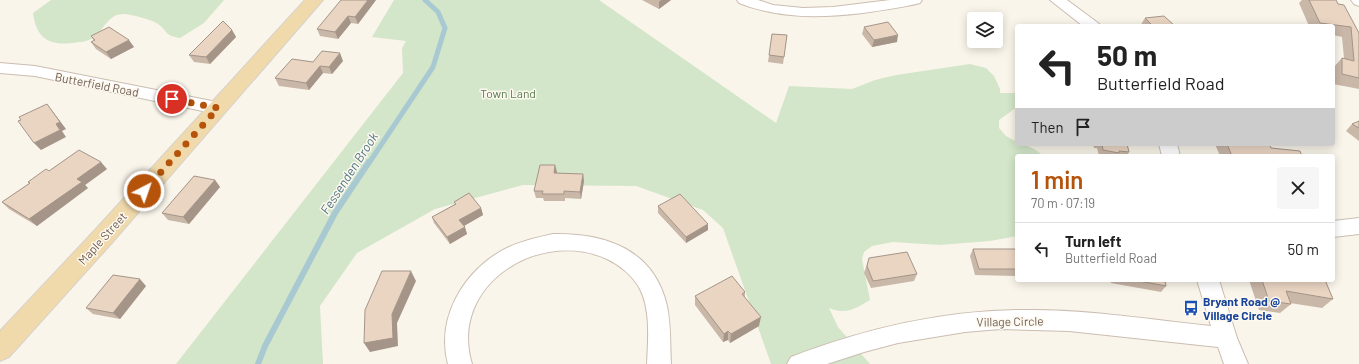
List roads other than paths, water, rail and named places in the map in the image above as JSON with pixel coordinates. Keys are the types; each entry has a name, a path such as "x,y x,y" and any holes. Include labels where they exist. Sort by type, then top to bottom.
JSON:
{"main road":[{"name":"Maple Street","path":"0,349 102,238 314,0"}],"street":[{"path":"744,0 778,10 812,13 914,0"},
{"path":"1057,0 1090,24"},
{"name":"Butterfield Road","path":"0,68 35,71 218,108"},
{"path":"1335,229 1359,226"},
{"path":"460,364 457,355 456,336 459,316 467,297 479,280 494,266 512,255 532,247 553,242 573,241 593,244 612,251 628,260 651,288 656,305 659,328 659,364"},
{"path":"1209,282 1226,338 1236,364"},
{"name":"Village Circle","path":"799,364 865,340 935,326 967,322 1032,320 1069,321 1226,338"}],"waterway":[{"name":"Fessenden Brook","path":"369,163 433,67 445,28 438,12 425,0"},
{"name":"Fessenden Brook","path":"258,364 265,346 335,213 369,162"}],"place":[{"name":"Bryant Road @ Village Circle","path":"1191,308"}],"park label":[{"name":"Town Land","path":"508,93"}]}
